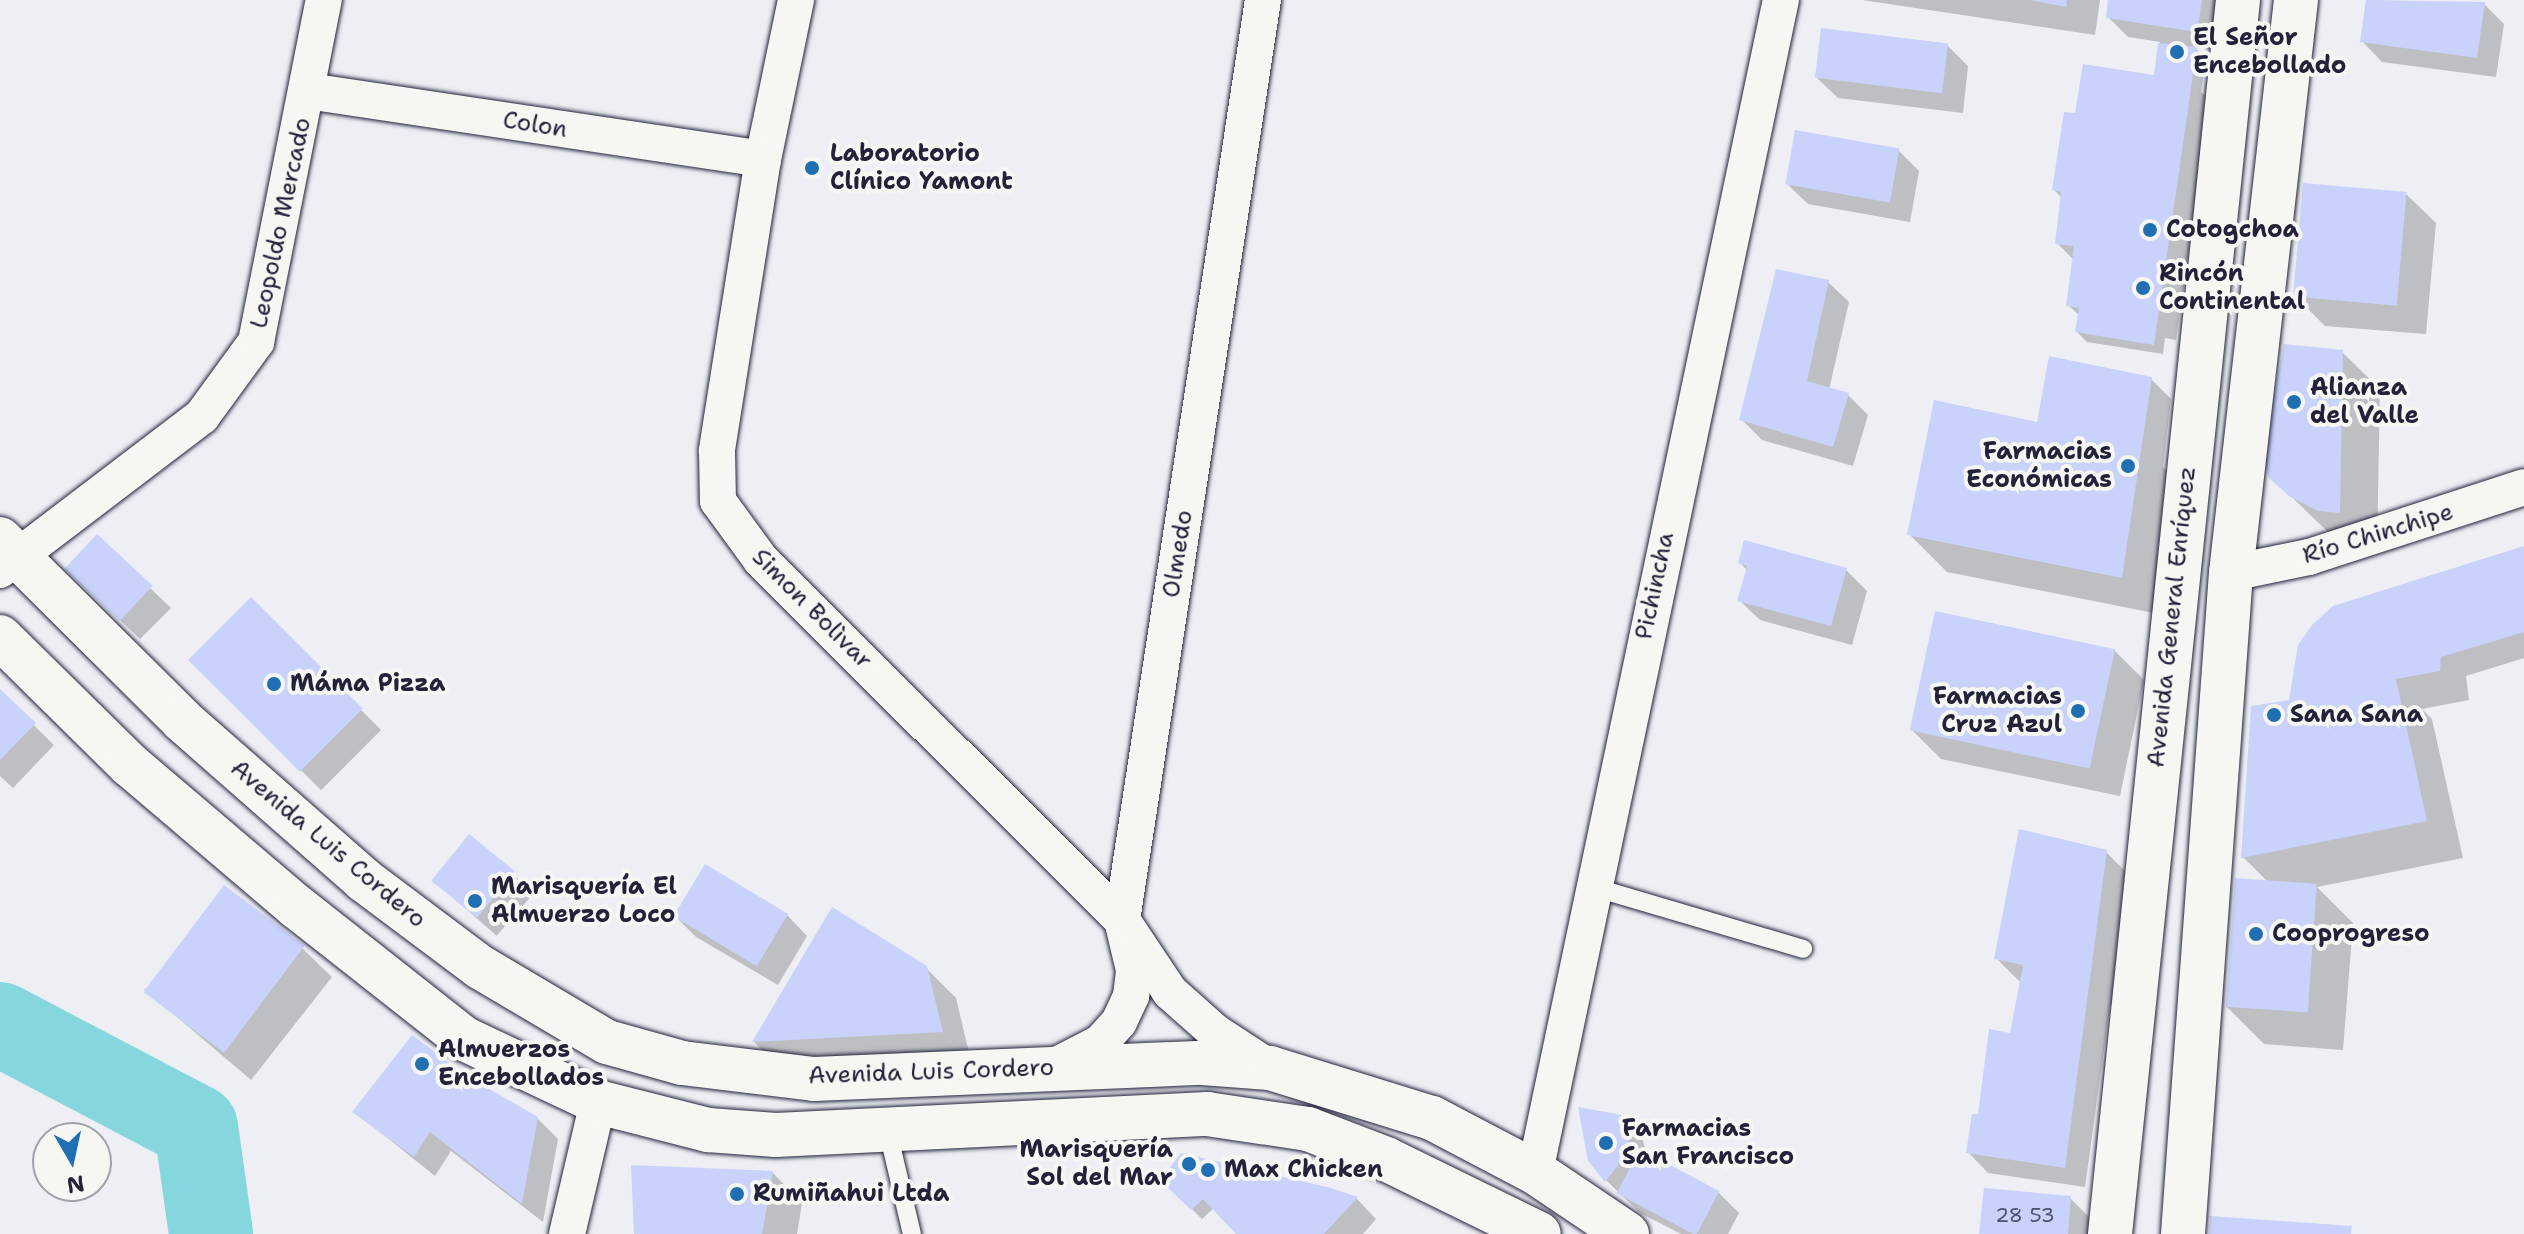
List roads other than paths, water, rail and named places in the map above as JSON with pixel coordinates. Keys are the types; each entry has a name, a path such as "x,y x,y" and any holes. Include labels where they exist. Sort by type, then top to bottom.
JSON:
{"main road":[{"name":"Avenida General Enríquez","path":"2110,1234 2238,0"},
{"path":"2183,1234 2231,573 2296,0"},
{"name":"Avenida Luis Cordero","path":"5,555 182,720 364,880 480,967 607,1042 682,1063 814,1079 1202,1063 1270,1068 1432,1118 1535,1172 1627,1234"},
{"path":"0,637 130,765 297,907 465,1039 598,1102 708,1130 776,1135 888,1132 1207,1114 1308,1129 1386,1159 1539,1234"}],"street":[{"name":"Leopoldo Mercado","path":"5,555 202,416 256,342 324,0"},
{"name":"Simon Bolìvar","path":"796,0 763,159 717,451 718,501 761,560 1122,920 1151,968 1191,1013 1270,1068"},
{"name":"Olmedo","path":"1050,1068 1077,1059 1119,1022 1131,996 1134,970 1122,920 1263,0"},
{"name":"Pichincha","path":"1535,1172 1781,0"},
{"name":"Colon","path":"308,91 763,159"},
{"name":"Río Chinchipe","path":"2231,573 2309,557 2524,487"},
{"path":"567,1234 598,1102"}],"lane":[{"path":"1593,887 1803,949"},
{"path":"888,1132 912,1234"}],"waterway":[{"path":"0,1024 196,1127 211,1234"}],"place":[{"name":"El Señor Encebollado","path":"2177,52"},
{"name":"Laboratorio Clínico Yamont","path":"812,168"},
{"name":"Cotogchoa","path":"2150,230"},
{"name":"Rincón Continental","path":"2143,288"},
{"name":"Alianza del Valle","path":"2294,402"},
{"name":"Farmacias Económicas","path":"2128,466"},
{"name":"Máma Pizza","path":"274,684"},
{"name":"Farmacias Cruz Azul","path":"2078,711"},
{"name":"Sana Sana","path":"2274,715"},
{"name":"Marisquería El Almuerzo Loco","path":"475,901"},
{"name":"Cooprogreso","path":"2256,934"},
{"name":"Almuerzos Encebollados","path":"422,1064"},
{"name":"Farmacias San Francisco","path":"1606,1143"},
{"name":"Marisquería Sol del Mar","path":"1189,1164"},
{"name":"Max Chicken","path":"1208,1170"},
{"name":"Rumiñahui Ltda","path":"737,1194"}]}
